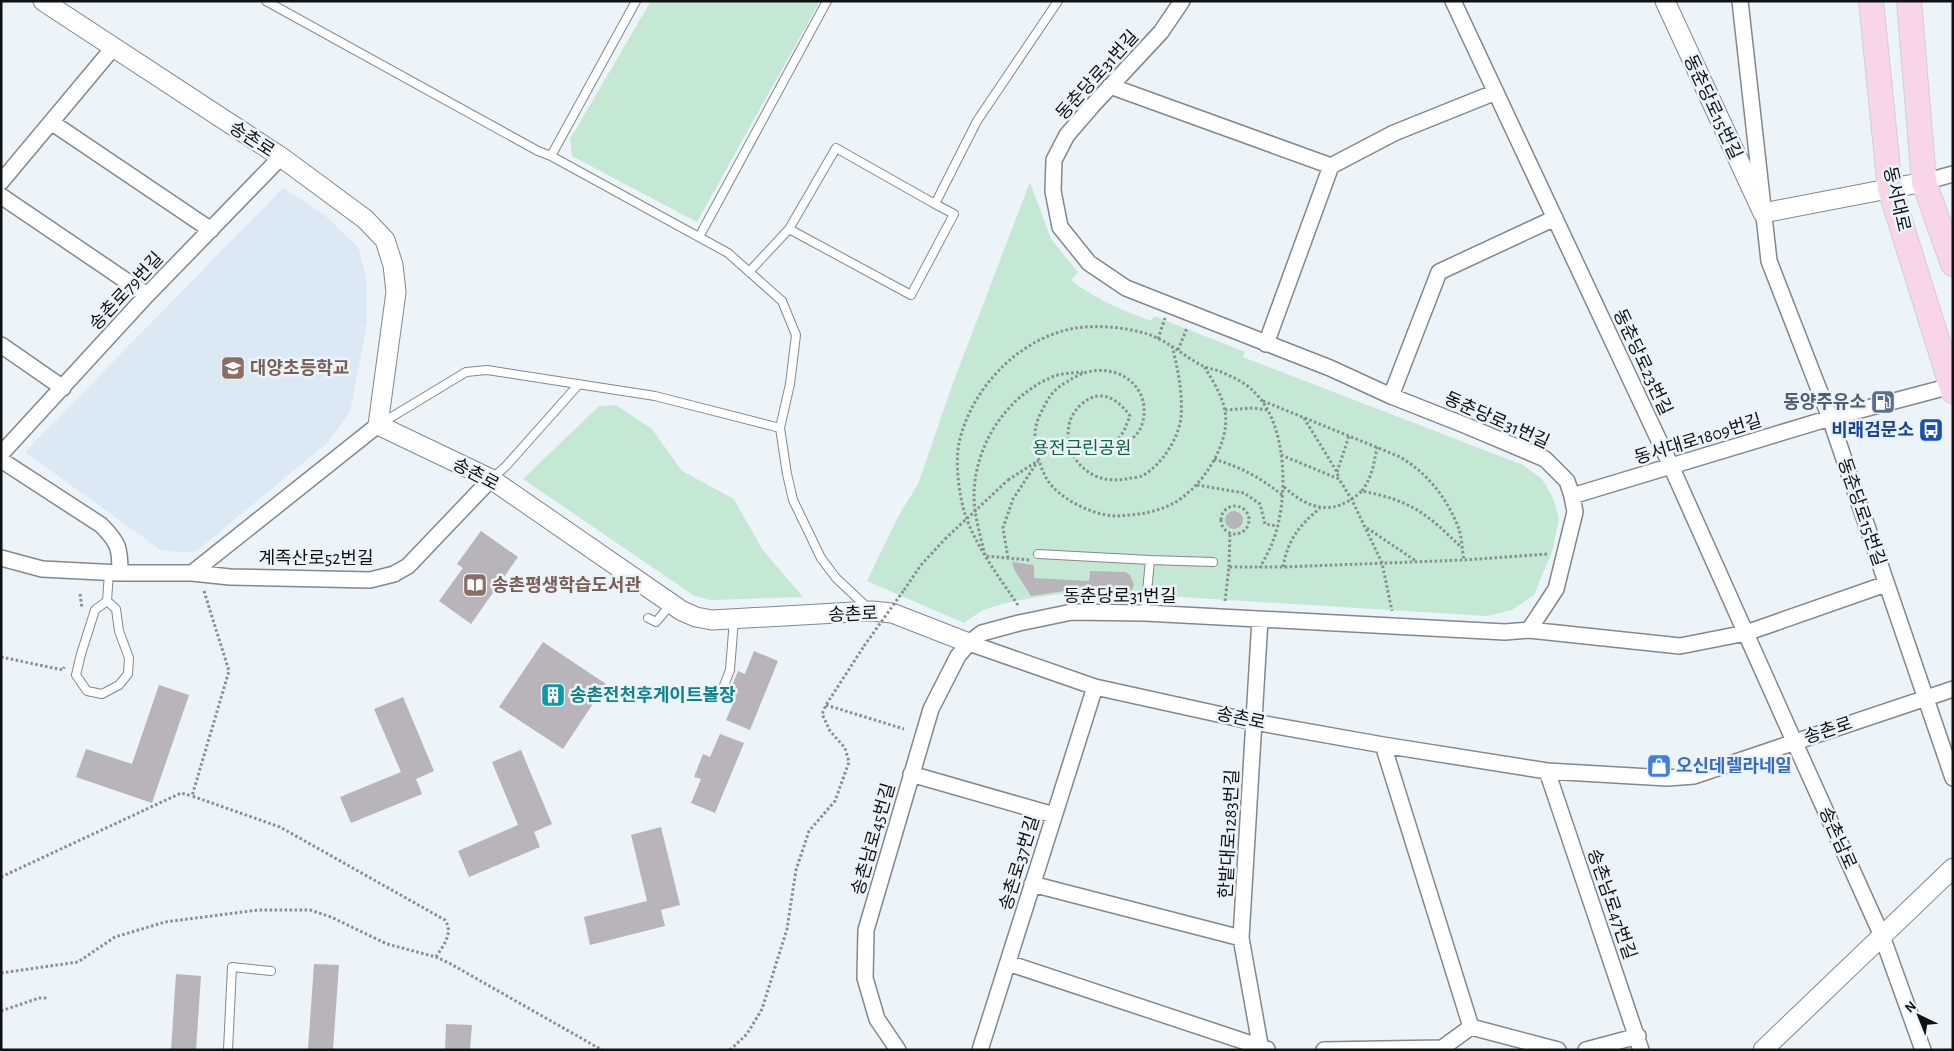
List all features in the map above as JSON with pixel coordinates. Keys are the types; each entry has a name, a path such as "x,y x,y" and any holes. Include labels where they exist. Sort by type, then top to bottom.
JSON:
{"main road":[{"name":"동서대로","path":"1871,1 1890,188 1952,388"},
{"name":"동서대로","path":"1909,1 1924,182 1953,264"}],"street":[{"name":"송촌로","path":"43,1 281,157 365,219 385,240 393,265 396,292 378,426 491,479 672,603 696,617 712,620 872,611 892,613 969,643 1095,687 1254,722 1547,771 1667,778 1694,776 1953,689"},
{"name":"동춘당로31번길","path":"969,643 982,633 1072,612 1145,613 1505,632 1529,630 1556,589 1575,512 1567,481 1545,459 1391,396 1330,368 1126,288 1089,263 1060,228 1053,191 1054,160 1067,135 1161,32 1182,1"},
{"name":"동춘당로23번길","path":"1453,1 1671,466 1794,741"},
{"name":"동춘당로15번길","path":"1665,1 1763,213"},
{"name":"동춘당로15번길","path":"1740,1 1769,261 1830,418 1953,778"},
{"path":"1,182 113,48"},
{"path":"1110,86 1331,166"},
{"path":"1266,344 1331,166 1394,133 1496,92"},
{"path":"51,122 211,230"},
{"name":"송촌로79번길","path":"1,454 147,295 281,157"},
{"path":"1763,213 1924,182 1953,174"},
{"path":"1,196 147,295"},
{"path":"1391,396 1439,272 1555,218"},
{"path":"1,346 63,388"},
{"name":"동서대로1809번길","path":"1572,496 1830,418 1952,388"},
{"name":"계족산로52번길","path":"192,573 378,426"},
{"path":"1,460 101,525 112,536 120,551 114,573"},
{"name":"계족산로52번길","path":"1,558 42,569 114,573 192,573 230,577 370,580 394,574 408,566 491,479"},
{"path":"1529,630 1680,646 1746,633 1886,584"},
{"name":"한밭대로1283번길","path":"1260,619 1241,938 1264,1048"},
{"name":"송촌남로45번길","path":"898,1050 877,1019 865,978 866,930 930,710 958,656 969,643"},
{"name":"송촌로37번길","path":"980,1050 1095,687"},
{"name":"송촌남로","path":"1794,741 1882,936 1923,1050"},
{"path":"1383,745 1471,1027"},
{"name":"송촌남로47번길","path":"1547,771 1639,1043"},
{"path":"911,774 1054,815"},
{"path":"1763,1050 1953,868"},
{"path":"1032,884 1241,938"},
{"path":"1008,963 1264,1048"},
{"path":"1324,1050 1444,1049 1471,1027"},
{"path":"1471,1027 1558,1050"},
{"path":"1586,1050 1639,1043"}],"lane":[{"path":"266,1 538,151 551,156 728,252 782,301 796,335 790,384 780,428 793,500 821,558 836,578 872,611"},
{"path":"551,156 636,1"},
{"path":"699,237 827,1"},
{"path":"935,204 977,120 1058,1"},
{"path":"749,272 789,229 836,148 954,214 911,294 789,229"},
{"path":"378,426 466,372 487,370 655,396 780,428"},
{"path":"491,479 506,466 579,384"},
{"path":"1038,554 1213,562"},
{"path":"1145,613 1150,560"},
{"path":"107,601 116,609 119,631 129,658 128,674 119,685 102,694 87,691 76,675 95,610 107,601 114,573"},
{"path":"648,618 656,622 672,603"},
{"path":"723,688 730,670 734,619"},
{"path":"228,1050 232,967 271,971"}],"path":[{"path":"1158,339 1166,317"},
{"path":"1018,605 985,556 965,514 959,481 958,445 965,422 980,394 999,370 1029,346 1055,333 1076,328 1096,326 1144,333 1172,346 1204,366 1222,372 1253,390 1262,401 1268,410 1277,433 1284,487 1274,541 1260,568"},
{"path":"1178,350 1188,327"},
{"path":"985,556 974,497 977,470 987,441 1000,418 1020,396 1051,377 1101,370 1117,373 1127,379 1140,393 1144,409 1141,426 1133,440 1124,443 1116,442 1124,431 1130,416 1121,404 1106,396 1089,398 1076,409 1068,423 1068,442 1074,458 1087,471 1101,478 1118,480 1141,476 1166,453 1176,438 1181,419 1181,397 1177,364 1172,346"},
{"path":"1086,371 1060,386 1049,397 1040,415 1035,434 1038,460 1049,482 1069,500 1091,512 1112,516 1141,515 1172,504 1197,485 1214,459 1226,428 1224,410 1216,387 1204,366"},
{"path":"1262,401 1377,447 1411,463 1426,476 1447,502 1459,531 1464,560"},
{"path":"1224,410 1253,408 1268,410"},
{"path":"1303,418 1338,472 1339,479 1352,500 1382,563 1393,613"},
{"path":"1338,472 1349,436"},
{"path":"1284,487 1296,497 1320,508 1330,508 1352,500 1370,480 1377,447"},
{"path":"1280,455 1339,479"},
{"path":"1214,459 1254,474 1283,495"},
{"path":"1008,558 1004,528 1012,499 1038,460"},
{"path":"730,1050 747,1034 762,1009 787,929 796,870 809,831 835,802 849,762 845,748 830,731 822,714 826,705 864,646 921,565 945,539 1008,480 1038,460"},
{"path":"1197,485 1244,493 1260,504 1265,524 1277,526"},
{"path":"1362,490 1397,499 1416,508 1439,525 1462,549"},
{"path":"1235,506 1240,507 1248,518 1246,527 1240,533 1230,533 1223,528 1222,515 1227,509 1235,506"},
{"path":"1283,567 1290,542 1298,528 1320,508"},
{"path":"1365,527 1416,561"},
{"path":"1225,601 1230,533"},
{"path":"1229,567 1260,568 1464,560 1554,554"},
{"path":"985,556 1029,560"},
{"path":"192,796 229,671 204,591"},
{"path":"80,594 82,606 80,616"},
{"path":"1,657 63,670 66,661"},
{"path":"826,705 904,729"},
{"path":"1,877 181,793 280,827 445,920 449,926 449,934 436,958"},
{"path":"1,973 78,962 115,937 165,922 258,910 310,910 330,917 387,944 436,958 602,1050"},
{"path":"1,1011 39,998 48,998"}],"shaded area":[{"name":"대양초등학교","path":"283,188 323,214 358,247 367,281 367,324 350,412 327,443 195,552 162,551 25,452"}],"green space":[{"path":"651,1 820,1 697,222 572,156 570,139"},
{"name":"용전근린공원","path":"1030,182 1051,239 1078,272 1071,280 1090,293 1109,304 1140,317 1151,321 1154,316 1245,352 1243,357 1523,465 1542,479 1553,498 1559,518 1553,549 1534,595 1512,610 1487,616 1084,591 1003,604 980,612 964,623 867,581 898,517 918,484 953,383"},
{"path":"616,405 652,429 682,471 734,499 762,549 803,597 710,600 693,595 523,479 599,406"}],"building":[{"path":"1234,511 1240,514 1243,520 1240,526 1234,529 1228,526 1225,520 1228,514"},
{"name":"송촌평생학습도서관","path":"481,531 518,557 471,624 439,601 463,568 457,564"},
{"path":"1012,562 1034,565 1034,578 1089,581 1090,571 1125,572 1130,575 1134,585 1132,590 1084,588 1031,596 1015,571"},
{"name":"송촌전천후게이트볼장","path":"543,642 606,684 563,749 499,707"},
{"path":"754,651 778,661 750,730 726,720 736,697 729,694 738,671 745,674"},
{"path":"159,685 189,695 152,803 76,777 86,749 132,764"},
{"path":"403,697 434,771 416,779 422,794 351,823 340,797 401,772 374,709"},
{"path":"720,734 744,743 715,813 691,803 701,779 694,777 703,754 710,757"},
{"path":"521,750 552,824 534,832 540,847 469,877 458,851 518,825 492,762"},
{"path":"661,827 680,905 661,910 665,926 590,945 584,917 647,901 631,835"},
{"path":"314,964 339,965 333,1050 308,1050"},
{"path":"176,974 201,976 196,1050 171,1050"},
{"path":"446,1024 472,1025 470,1050 445,1050"}],"place":[{"name":"대양초등학교","path":"233,368"},
{"name":"동양주유소","path":"1883,402"},
{"name":"비래검문소","path":"1931,430"},
{"name":"송촌평생학습도서관","path":"475,585"},
{"name":"송촌전천후게이트볼장","path":"553,695"},
{"name":"오신데렐라네일","path":"1659,766"}]}
